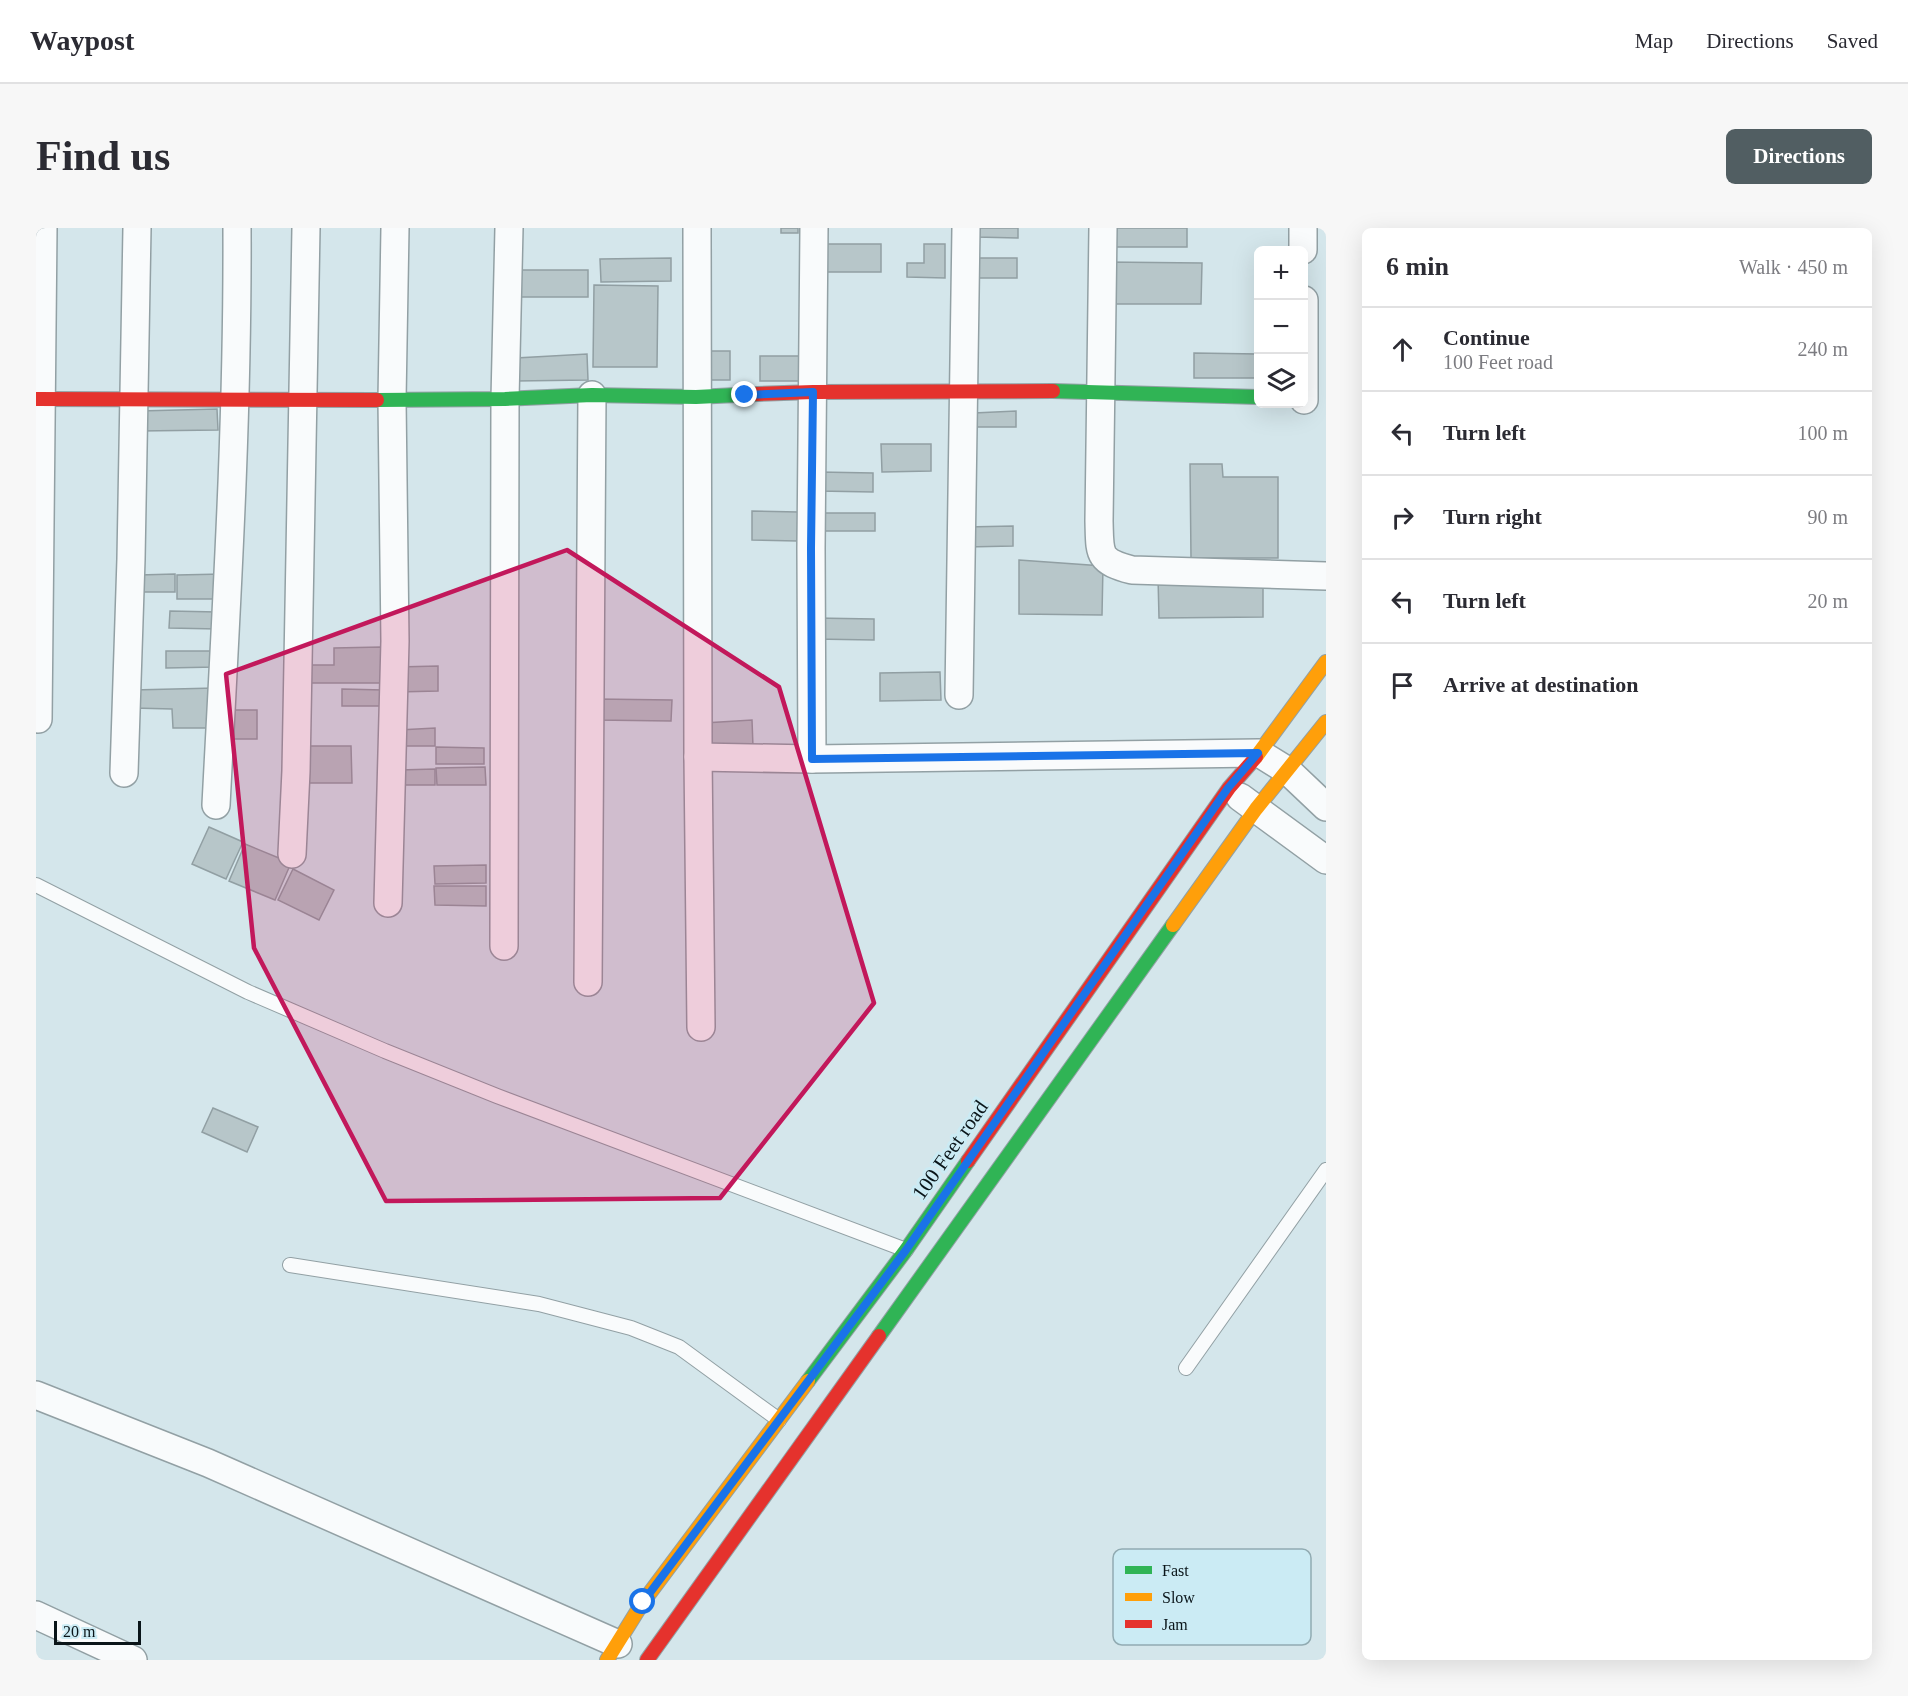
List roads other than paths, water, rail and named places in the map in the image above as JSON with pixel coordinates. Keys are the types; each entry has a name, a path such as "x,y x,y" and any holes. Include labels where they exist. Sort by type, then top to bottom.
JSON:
{"street":[{"path":"38,719 39,399 43,228"},
{"path":"124,773 137,228"},
{"path":"216,805 235,400 237,228"},
{"path":"292,854 296,771 306,228"},
{"path":"388,903 395,641 392,400 396,228"},
{"path":"504,946 505,399 509,228"},
{"path":"697,228 696,397 701,1027"},
{"path":"812,759 814,228"},
{"path":"960,695 966,228"},
{"path":"1103,228 1099,521 1100,546 1104,559 1113,565 1132,570 1326,576"},
{"path":"1303,228 1303,246"},
{"path":"39,399 392,400 505,399 592,395 696,397 813,392 964,391 1100,391 1254,397"},
{"path":"588,982 592,395"},
{"path":"1308,400 1326,401"},
{"name":"100 Feet road","path":"629,1655 643,1602 906,1250 1228,788 1258,753 1326,662"},
{"path":"36,1395 208,1463 629,1655 1256,809 1326,722"},
{"path":"698,757 812,759 1258,753 1288,771 1326,807"},
{"path":"1228,788 1326,860"},
{"path":"36,1616 133,1660"}],"lane":[{"path":"36,885 248,992 385,1051 497,1096 906,1250"},
{"path":"1186,1368 1326,1170"},
{"path":"290,1264 539,1304 631,1328 679,1347 779,1421"}]}
